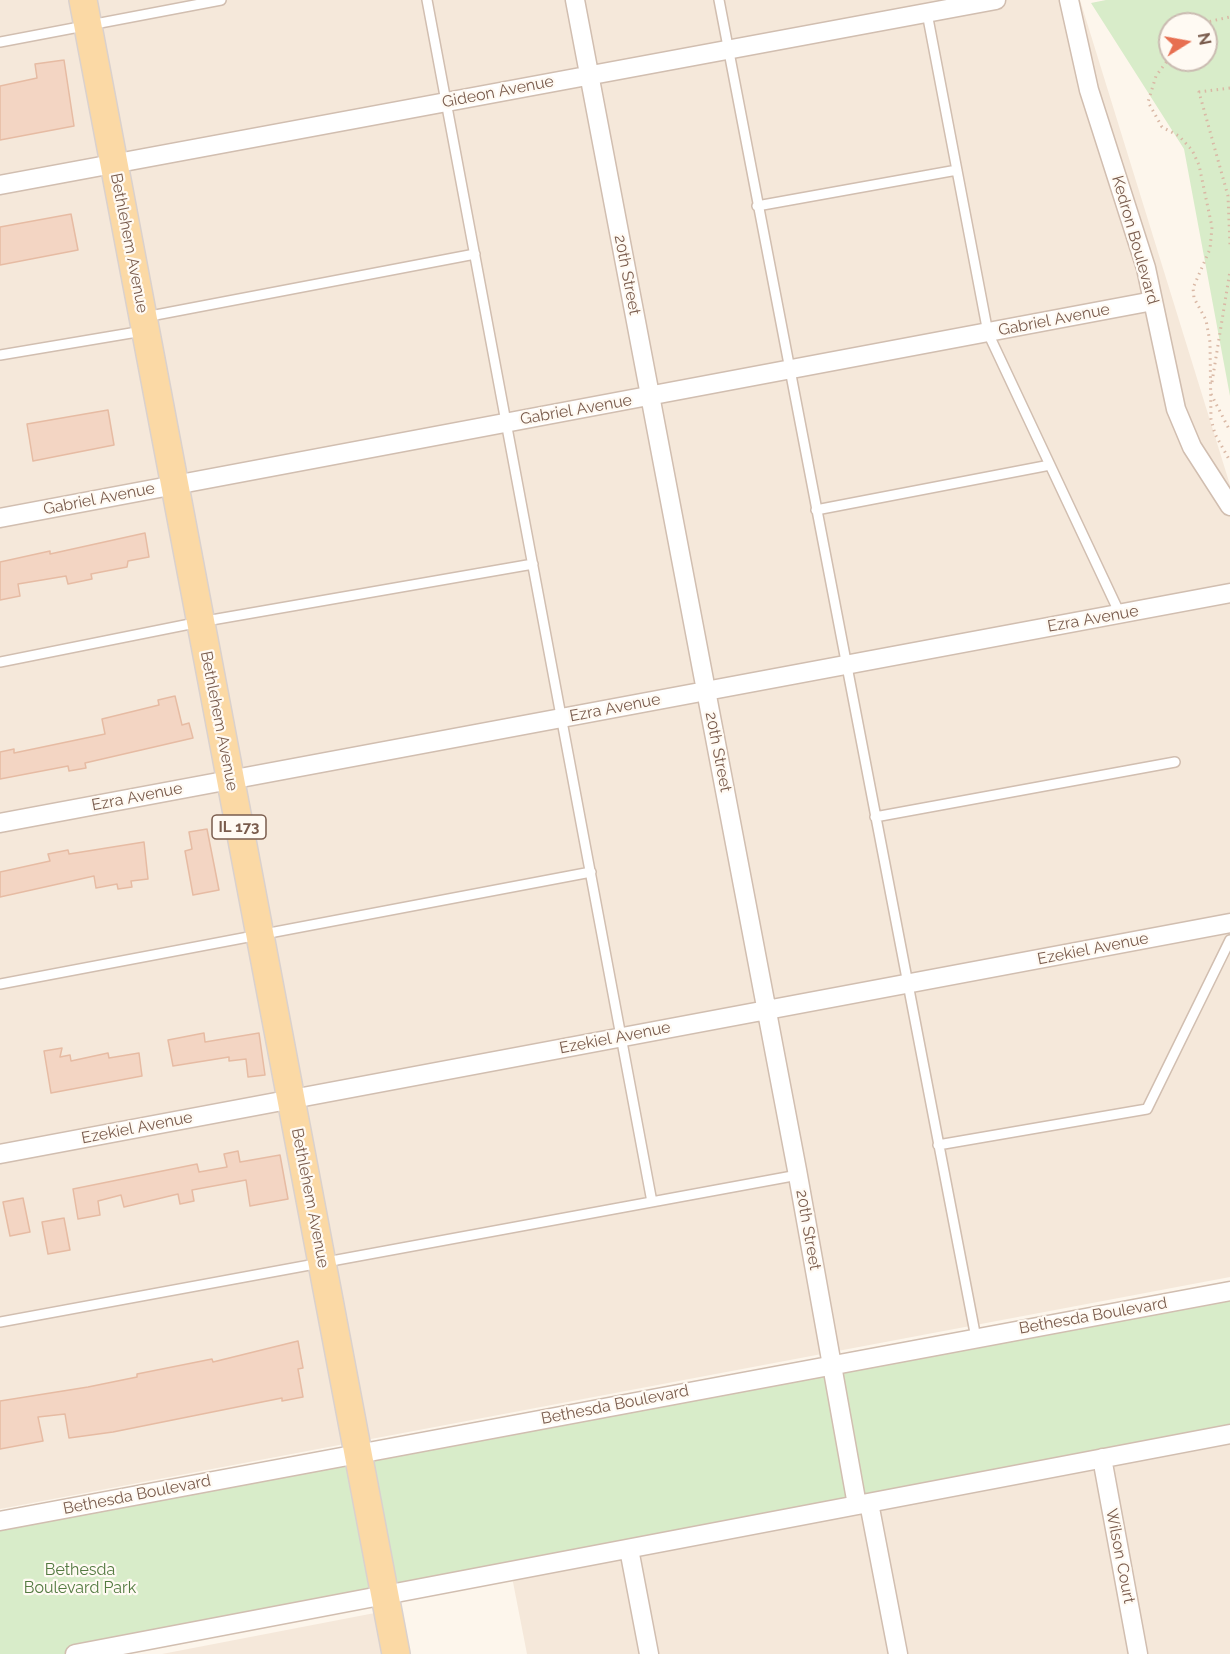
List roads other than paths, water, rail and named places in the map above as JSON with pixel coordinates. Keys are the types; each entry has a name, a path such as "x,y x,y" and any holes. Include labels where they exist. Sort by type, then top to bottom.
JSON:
{"main road":[{"name":"Bethlehem Avenue","path":"82,0 396,1654"}],"street":[{"name":"20th Street","path":"575,0 832,1364 898,1654"},
{"name":"Gideon Avenue","path":"0,185 996,0"},
{"name":"Kedron Boulevard","path":"1069,0 1089,90 1146,268 1176,409 1192,447 1230,506"},
{"name":"Gabriel Avenue","path":"0,518 1153,301"},
{"name":"Ezra Avenue","path":"0,823 1230,593"},
{"name":"Ezekiel Avenue","path":"0,1154 1230,923"},
{"name":"Bethesda Boulevard","path":"0,1521 1230,1291"},
{"path":"75,1654 1230,1434"},
{"name":"Wilson Court","path":"1102,1458 1138,1654"},
{"path":"629,1549 649,1654"}],"lane":[{"path":"0,42 221,0"},
{"path":"427,0 652,1202"},
{"path":"719,0 975,1338"},
{"path":"927,13 988,333 1120,614"},
{"path":"758,206 957,170"},
{"path":"0,355 475,254"},
{"path":"816,510 1050,465"},
{"path":"0,662 200,622 533,564"},
{"path":"875,817 1175,762"},
{"path":"0,984 591,872"},
{"path":"938,1145 1148,1109 1230,939"},
{"path":"0,1322 798,1175"}],"park label":[{"name":"Bethesda Boulevard Park","path":"80,1579"}]}
